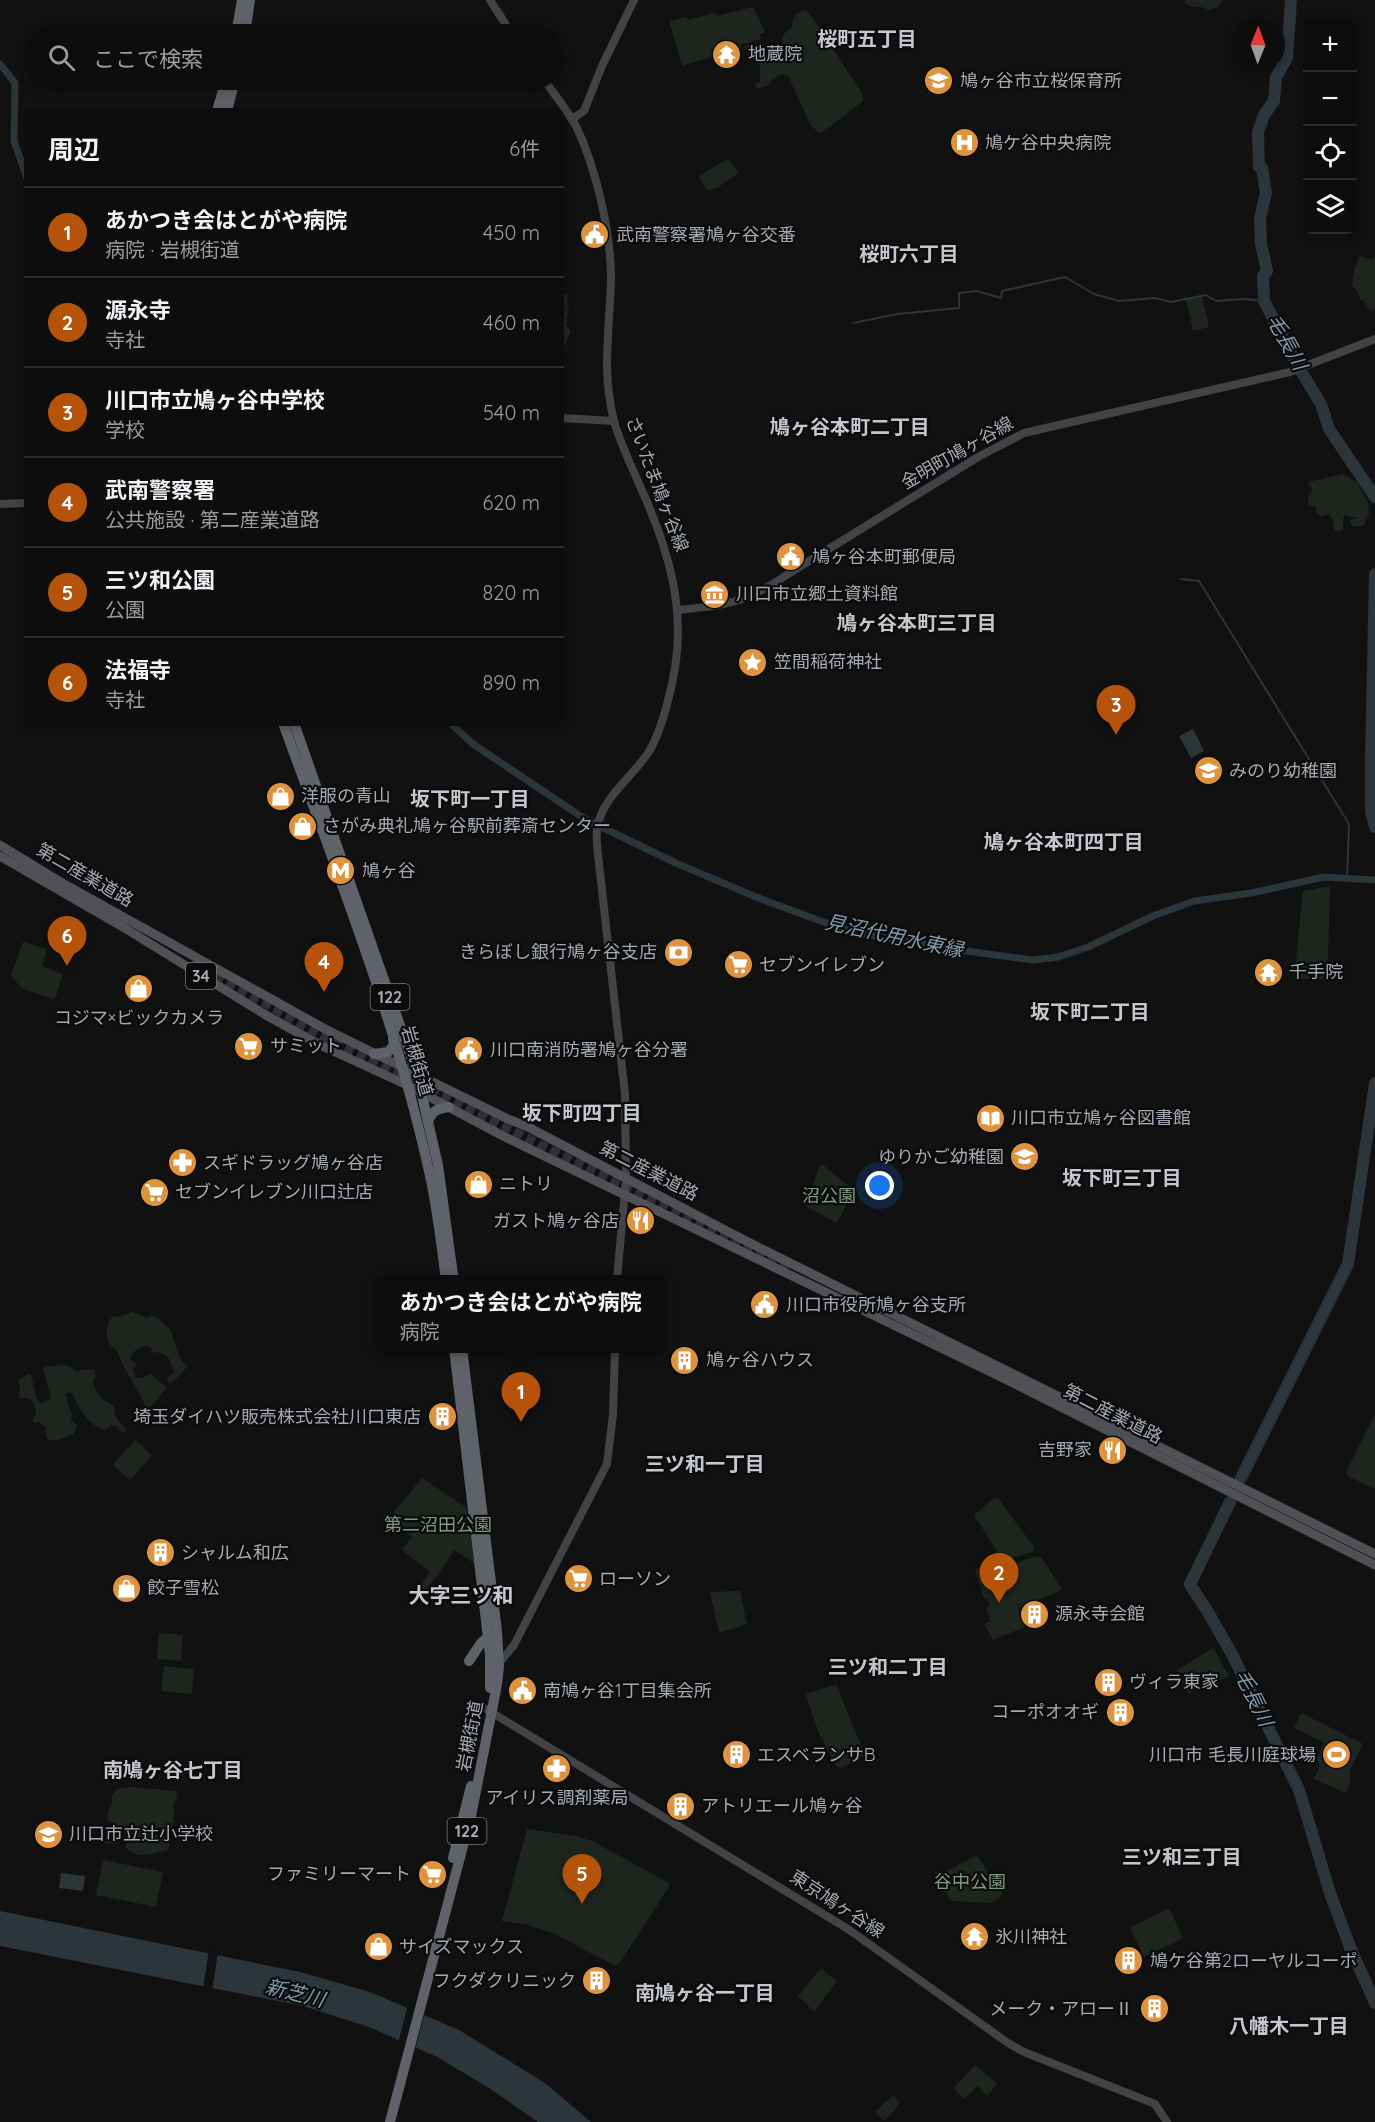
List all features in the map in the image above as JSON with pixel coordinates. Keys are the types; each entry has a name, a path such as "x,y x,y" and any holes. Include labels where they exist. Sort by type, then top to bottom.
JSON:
{"highway":[{"path":"238,24 242,0"},
{"path":"246,24 250,0"},
{"path":"218,108 223,90"},
{"path":"228,108 232,90"},
{"name":"岩槻街道","path":"284,726 403,1068 433,1192 445,1275"},
{"name":"岩槻街道","path":"295,726 417,1074 442,1188 452,1275"},
{"path":"374,1054 388,1052 394,1045 393,1036"},
{"path":"428,1122 431,1113 449,1107"},
{"name":"岩槻街道","path":"455,1353 488,1637 495,1667"},
{"name":"岩槻街道","path":"390,2122 420,1993 471,1816 495,1667 496,1617 463,1353"},
{"path":"470,1661 481,1643 488,1637"},
{"name":"岩槻街道","path":"384,2122 403,2060"}],"main road":[{"path":"490,0 506,24"},
{"path":"572,119 584,111 602,66 634,0"},
{"name":"さいたま鳩ヶ谷線","path":"551,90 572,119 598,190 610,254 610,312 606,370 614,421 667,553 678,610 675,668 651,748 608,802 598,825 598,855 624,1087 626,1178 617,1275"},
{"name":"金明町鳩ヶ谷線","path":"678,610 731,603 765,590 978,457 1024,432 1294,371 1375,339"},
{"path":"564,418 614,421"},
{"path":"0,504 24,503"},
{"name":"第二産業道路","path":"0,845 64,884 327,1030 536,1131 746,1241 1375,1554"},
{"name":"第二産業道路","path":"0,856 320,1045 407,1085 503,1136 1003,1378 1375,1565"},
{"name":"第二産業道路","path":"148,943 192,962 154,933"},
{"path":"503,1136 513,1135 516,1131 516,1125 506,1118"},
{"path":"536,1131 528,1132 525,1138 526,1144 536,1152"},
{"name":"第二産業道路","path":"834,1297 790,1269 842,1288"},
{"path":"495,1667 514,1645 607,1464 614,1400 615,1353"},
{"name":"東京鳩ヶ谷線","path":"489,1711 849,1929 1008,2043 1024,2052 1155,2104 1167,2122"}],"green space":[{"path":"1186,0 1224,0 1218,7 1208,10 1190,6 1184,2"},
{"path":"753,7 765,32 760,34 761,39 741,45 742,48 682,66 669,21 686,17 687,20 715,13 716,16"},
{"path":"805,10 810,14 862,93 863,101 820,133 811,126 788,76 782,74 772,80 768,86 756,89 756,84 760,82 760,66 755,55 749,56 744,46 761,46 780,56 783,51 782,38 792,27 795,16"},
{"path":"728,159 738,172 737,174 717,188 707,190 699,178 700,175"},
{"path":"1360,256 1372,260 1375,257 1375,309 1371,311 1363,300 1360,300 1358,292 1352,285 1355,267"},
{"path":"564,294 568,296 569,308 566,325 571,331 564,348"},
{"path":"1202,296 1209,327 1193,331 1186,299"},
{"path":"1343,474 1357,482 1368,503 1369,515 1363,526 1352,526 1350,520 1357,518 1348,516 1346,513 1343,519 1343,530 1337,532 1329,514 1321,516 1317,514 1315,506 1309,505 1308,497 1312,490 1308,482"},
{"path":"1330,886 1328,957 1323,979 1294,979 1303,891"},
{"path":"23,942 47,949 42,966 63,974 53,999 21,988 11,975"},
{"name":"沼公園","path":"820,1165 854,1190 837,1223 807,1207 806,1204"},
{"path":"133,1312 147,1318 157,1317 170,1329 181,1361 188,1366 172,1383 167,1382 167,1378 175,1372 168,1357 160,1352 150,1353 153,1349 146,1345 133,1352 130,1358 137,1365 133,1369 136,1378 151,1374 167,1388 150,1407 146,1408 117,1350 110,1344 107,1336 109,1321 112,1317"},
{"path":"63,1365 76,1371 94,1369 95,1389 103,1399 114,1406 116,1418 126,1428 125,1432 119,1431 116,1426 111,1425 105,1430 94,1425 81,1411 73,1394 68,1392 65,1394 72,1415 71,1420 77,1425 74,1434 57,1440 46,1438 46,1428 39,1422 32,1421 36,1413 33,1401 28,1398 18,1398 20,1388 18,1381 31,1375 37,1400 41,1403 48,1401 51,1398 43,1369"},
{"path":"1375,1414 1375,1489 1348,1476 1346,1472"},
{"path":"135,1440 152,1455 130,1480 113,1465"},
{"name":"第二沼田公園","path":"422,1478 467,1508 474,1563 454,1550 437,1576 417,1600 412,1595 430,1572 402,1550 412,1537 389,1518"},
{"path":"994,1498 998,1498 1034,1547 1033,1552 1002,1559 975,1517 975,1514"},
{"path":"1037,1556 1042,1558 1062,1590 1018,1608 1025,1627 993,1640 984,1624 991,1621 986,1608 990,1606 988,1598 984,1599 975,1569 995,1562 1000,1568"},
{"path":"740,1591 747,1624 719,1633 710,1592"},
{"path":"159,1633 183,1635 181,1661 157,1659"},
{"path":"1213,1648 1229,1676 1188,1694 1177,1670"},
{"path":"164,1666 194,1669 192,1694 161,1691"},
{"path":"837,1686 864,1753 864,1756 841,1768 837,1767 820,1736 806,1696 808,1693"},
{"path":"1301,1713 1363,1744 1350,1770 1350,1784 1345,1793 1314,1779 1320,1766 1317,1759 1324,1743 1294,1728"},
{"path":"130,1787 176,1791 171,1832 157,1831 154,1833 164,1842 167,1839 170,1840 168,1850 145,1855 130,1851 125,1847 131,1838 130,1832 135,1829 134,1825 121,1826 120,1833 115,1837 116,1844 104,1843 113,1831 114,1824 108,1820 113,1801 111,1797 117,1789"},
{"path":"527,1829 576,1836 592,1841 669,1883 669,1887 619,1964 615,1966 553,1933 528,1925 502,1921"},
{"name":"谷中公園","path":"977,1855 1002,1893 1001,1897 992,1903 951,1901 936,1877"},
{"path":"103,1860 163,1872 156,1907 96,1895"},
{"path":"1167,1909 1170,1910 1183,1938 1144,1957 1130,1928"},
{"path":"820,1969 837,1981 814,2012 798,1996"},
{"path":"975,2065 997,2084 987,2096 978,2086 964,2099 954,2088"},
{"path":"893,2095 900,2104 884,2121 875,2112"}],"water":[{"path":"1193,729 1204,751 1191,758 1179,736"},
{"path":"61,1873 85,1876 83,1891 59,1888"},
{"name":"新芝川","path":"0,1911 300,1972 370,1992 459,2030 545,2083 591,2122 538,2122 489,2088 437,2057 369,2027 303,2006 0,1946"}],"pier":[{"path":"209,1950 218,1952 212,1991 203,1989"},
{"path":"408,2005 425,2012 415,2050 398,2043"}],"waterway":[{"name":"毛長川","path":"1291,0 1287,58 1276,77 1274,101 1264,115 1258,132 1259,167 1262,168 1266,193 1260,218 1261,244 1267,271 1263,276 1264,301 1296,363 1321,404 1329,429 1375,497"},
{"name":"見沼代用水東縁","path":"0,64 15,83 14,141 24,169"},
{"path":"853,323 897,314 959,308 959,293 977,291 1001,298 1002,291 1065,277 1094,294 1119,301 1155,298 1171,302 1206,295 1216,301 1243,299 1264,301"},
{"name":"毛長川","path":"1375,574 1371,757 1371,812 1375,827"},
{"path":"1181,579 1199,581 1349,824 1347,878"},
{"name":"見沼代用水東縁","path":"453,726 473,744 585,819 678,864 761,899 858,933 951,949 1033,960 1058,957 1088,947 1153,916 1194,901 1251,893 1324,877 1375,880"},
{"name":"毛長川","path":"1241,1478 1348,1264 1375,1083"},
{"name":"毛長川","path":"1230,1502 1190,1584 1233,1656 1299,1790 1330,1893 1350,1947 1375,2003"}],"tunnel":[{"path":"192,962 324,1037 790,1269"}],"place":[{"name":"地蔵院","path":"727,54"},
{"name":"鳩ヶ谷市立桜保育所","path":"939,81"},
{"name":"鳩ケ谷中央病院","path":"964,143"},
{"name":"武南警察署鳩ヶ谷交番","path":"595,235"},
{"name":"鳩ヶ谷本町郵便局","path":"791,557"},
{"name":"川口市立郷土資料館","path":"715,594"},
{"name":"笠間稲荷神社","path":"753,662"},
{"name":"川口市立鳩ヶ谷中学校","path":"1116,735"},
{"name":"みのり幼稚園","path":"1208,771"},
{"name":"洋服の青山","path":"280,796"},
{"name":"さがみ典礼鳩ヶ谷駅前葬斎センター","path":"302,826"},
{"name":"鳩ヶ谷","path":"341,871"},
{"name":"きらぼし銀行鳩ヶ谷支店","path":"678,952"},
{"name":"セブンイレブン","path":"738,965"},
{"name":"法福寺","path":"67,966"},
{"name":"千手院","path":"1268,972"},
{"name":"コジマ×ビックカメラ","path":"139,989"},
{"name":"武南警察署","path":"324,992"},
{"name":"サミット","path":"249,1046"},
{"name":"川口南消防署鳩ヶ谷分署","path":"469,1050"},
{"name":"川口市立鳩ヶ谷図書館","path":"990,1118"},
{"name":"ゆりかご幼稚園","path":"1025,1157"},
{"name":"スギドラッグ鳩ヶ谷店","path":"182,1163"},
{"name":"ニトリ","path":"478,1184"},
{"name":"セブンイレブン川口辻店","path":"154,1192"},
{"name":"ガスト鳩ヶ谷店","path":"640,1221"},
{"name":"川口市役所鳩ヶ谷支所","path":"765,1305"},
{"name":"鳩ヶ谷ハウス","path":"685,1360"},
{"name":"埼玉ダイハツ販売株式会社川口東店","path":"442,1417"},
{"name":"あかつき会はとがや病院","path":"521,1422"},
{"name":"吉野家","path":"1113,1450"},
{"name":"シャルム和広","path":"160,1553"},
{"name":"ローソン","path":"578,1579"},
{"name":"餃子雪松","path":"126,1588"},
{"name":"源永寺","path":"999,1603"},
{"name":"源永寺会館","path":"1034,1614"},
{"name":"ヴィラ東家","path":"1108,1682"},
{"name":"南鳩ヶ谷1丁目集会所","path":"522,1691"},
{"name":"コーポオオギ","path":"1120,1712"},
{"name":"エスベランサB","path":"736,1755"},
{"name":"川口市 毛長川庭球場","path":"1337,1755"},
{"name":"アイリス調剤薬局","path":"557,1769"},
{"name":"アトリエール鳩ヶ谷","path":"680,1806"},
{"name":"川口市立辻小学校","path":"48,1834"},
{"name":"ファミリーマート","path":"432,1874"},
{"name":"三ツ和公園","path":"582,1904"},
{"name":"氷川神社","path":"974,1937"},
{"name":"サイズマックス","path":"378,1947"},
{"name":"鳩ケ谷第2ローヤルコーポ","path":"1129,1961"},
{"name":"フクダクリニック","path":"597,1981"},
{"name":"メーク・アローⅡ","path":"1154,2009"}],"district":[{"name":"桜町五丁目","path":"867,39"},
{"name":"桜町六丁目","path":"909,254"},
{"name":"鳩ヶ谷本町二丁目","path":"850,427"},
{"name":"鳩ヶ谷本町三丁目","path":"917,623"},
{"name":"坂下町一丁目","path":"470,799"},
{"name":"鳩ヶ谷本町四丁目","path":"1064,842"},
{"name":"坂下町二丁目","path":"1090,1012"},
{"name":"坂下町四丁目","path":"582,1113"},
{"name":"坂下町三丁目","path":"1122,1178"},
{"name":"三ツ和一丁目","path":"705,1464"},
{"name":"大字三ツ和","path":"461,1596"},
{"name":"三ツ和二丁目","path":"888,1667"},
{"name":"南鳩ヶ谷七丁目","path":"173,1770"},
{"name":"三ツ和三丁目","path":"1182,1857"},
{"name":"南鳩ヶ谷一丁目","path":"705,1993"},
{"name":"八幡木一丁目","path":"1289,2026"}]}
